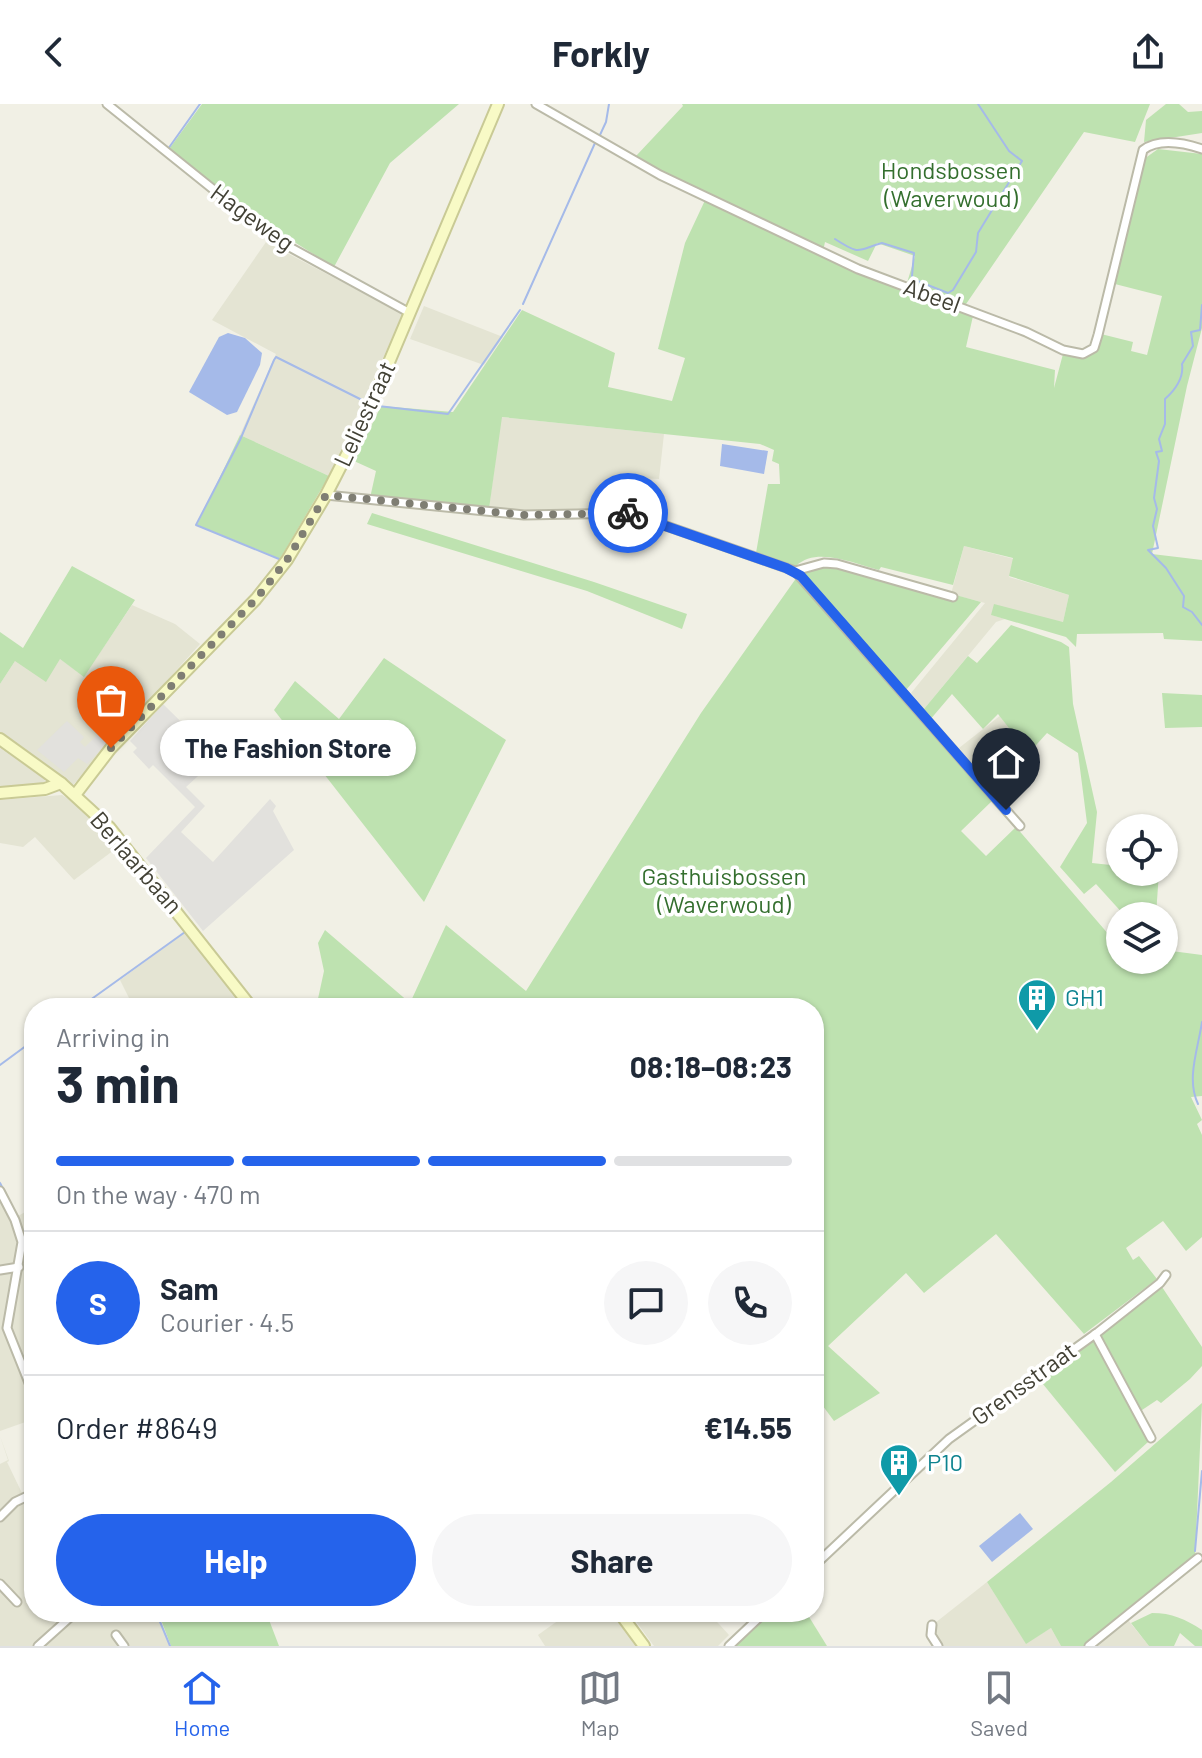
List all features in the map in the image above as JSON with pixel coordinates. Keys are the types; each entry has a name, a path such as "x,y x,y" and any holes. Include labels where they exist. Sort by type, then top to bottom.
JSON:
{"street":[{"name":"Hageweg","path":"107,104 275,239 410,313"},
{"name":"Leliestraat","path":"75,795 111,748 273,579 326,495 365,419 498,104"},
{"name":"Abeel","path":"536,104 660,175 858,269 987,316 1063,350 1083,354 1094,348 1098,335 1143,150 1159,143 1178,143 1202,149"},
{"path":"326,495 524,515 629,513 795,571 1020,826"},
{"path":"795,571 824,563 837,564 953,597"},
{"name":"Berlaarbaan","path":"0,739 75,795 128,849 244,998"},
{"path":"0,793 45,789 61,783"},
{"path":"0,1191 22,1242 7,1328 24,1370"},
{"path":"0,1270 19,1267"},
{"name":"Grensstraat","path":"824,1557 949,1439 1095,1334 1166,1275"},
{"name":"Grensstraat","path":"1095,1334 1151,1438"},
{"path":"0,1517 24,1498"},
{"path":"1089,1646 1198,1558"},
{"path":"0,1584 17,1602"},
{"path":"38,1646 65,1622"},
{"path":"626,1622 644,1646"},
{"path":"729,1646 754,1622"},
{"path":"932,1625 931,1635 938,1646"},
{"path":"116,1635 124,1646"}],"shaded area":[{"path":"266,242 403,314 329,476 240,435 276,354 212,320"},
{"path":"424,306 503,337 484,365 410,339"},
{"path":"501,417 664,434 659,479 641,478 637,510 520,513 489,509"},
{"path":"964,546 1014,559 1009,577 1069,595 1063,622 991,615 1005,619 996,622 924,709 911,693 985,603 951,594"},
{"path":"132,605 175,624 200,644 73,785 0,732 0,684 15,661 60,659 84,676"},
{"path":"135,704 140,709 87,764 78,758 64,772 37,750 67,721 84,737 80,742 85,747 103,729 108,732"},
{"path":"163,704 223,763 215,772 208,767 186,787 205,806 181,832 213,862 270,799 276,806 273,811 294,850 203,931 146,858 195,807 153,765 149,769 133,752 137,748 130,741"},
{"path":"1001,715 1022,740 996,770 993,768 984,777 959,748"},
{"path":"0,748 45,779 44,785 0,788"},
{"path":"62,795 118,847 74,880 35,837 23,847 0,843 0,800"},
{"path":"187,931 237,998 129,998 120,980"},
{"path":"0,1181 18,1216 24,1213 24,1423 0,1431"},
{"path":"0,1436 9,1461 7,1462 24,1496 24,1622 161,1622 171,1646 0,1646 0,1464 8,1460"},
{"path":"987,1582 1026,1643 1051,1628 1061,1646 935,1646 926,1631 928,1625 935,1623"},
{"path":"1124,1615 1149,1646 1087,1646"},
{"path":"556,1622 620,1622 639,1646 545,1646 538,1635"},
{"path":"636,1622 717,1622 729,1635 718,1646 654,1646"}],"green space":[{"path":"202,104 459,104 390,163 334,267 264,223 169,149"},
{"name":"Hondsbossen (Waverwoud)","path":"682,104 1150,104 1135,142 1084,132 964,307 907,283 915,256 877,243 868,261 825,242 822,256 973,316 966,347 1055,370 1054,388 1063,354 1089,356 1096,349 1101,334 1133,342 1131,351 1147,355 1162,296 1111,283 1144,159 1158,149 1202,154 1202,328 1152,554 1202,560 1202,641 1164,639 1163,633 1077,634 1076,647 1066,637 991,615 994,604 1063,622 1069,595 1009,576 1013,558 964,546 953,585 836,558 814,557 796,566 756,553 768,484 780,484 779,464 772,461 774,450 760,444 502,417 489,509 370,498 376,471 354,461 381,406 453,412 522,310 615,353 608,387 672,401 685,358 658,349 685,243 707,196 636,156"},
{"path":"1166,104 1179,104 1188,112 1202,111 1202,133 1144,142 1146,120"},
{"path":"240,435 329,476 280,559 197,525"},
{"path":"372,513 687,614 682,629 587,591 367,524"},
{"path":"818,562 854,573 891,577 981,602 906,690 802,572"},
{"path":"72,566 135,600 84,677 60,659 46,682 15,661 0,684 0,632 23,648"},
{"name":"Gasthuisbossen (Waverwoud)","path":"797,577 992,801 961,831 986,856 1016,827 1106,931 1106,974 1178,974 1178,952 1202,955 1202,1096 1191,1097 1202,1120 1197,1124 1202,1135 1202,1237 1186,1251 1163,1221 1126,1248 1133,1260 1139,1256 1157,1279 1084,1334 996,1234 924,1293 906,1273 828,1346 880,1393 834,1421 824,1408 824,998 412,998 446,925 526,991 701,713"},
{"path":"1011,625 1069,647 1073,704 1097,812 1092,863 1106,864 1106,886 1158,886 1157,902 1112,902 1096,884 1084,894 1060,867 1087,823 1078,753 1047,733 1018,765 1008,755 1020,742 998,714 983,729 952,694 929,721 924,709 968,656 977,663"},
{"path":"384,658 506,740 424,902 274,710 295,681 339,719"},
{"path":"1162,693 1202,695 1202,727 1165,728"},
{"path":"325,930 404,998 318,998 324,971 318,943"},
{"path":"1162,1287 1202,1347 1202,1366 1161,1403 1157,1400 1139,1412 1099,1335"},
{"path":"1095,1340 1148,1442 1115,1472 1038,1378"},
{"path":"1202,1403 1195,1558 1087,1646 1061,1646 1051,1628 1026,1644 987,1582 1111,1482"},
{"path":"1152,1613 1178,1617 1202,1630 1202,1646 1195,1646 1180,1633 1174,1646 1149,1646 1131,1623"},
{"path":"162,1622 270,1622 279,1646 171,1646"},
{"path":"756,1622 812,1622 827,1646 731,1646"}],"water":[{"path":"228,333 245,338 262,353 260,365 237,412 227,415 189,392 219,337"},
{"path":"722,444 768,451 764,474 720,466"},
{"path":"1020,1513 1033,1529 992,1562 979,1546"}],"waterway":[{"path":"168,149 200,104"},
{"path":"599,137 609,104"},
{"path":"835,239 855,250 882,243 914,253 912,276 915,280 948,293 953,290 976,252 978,233 1022,161 1009,151 978,104"},
{"path":"523,304 595,143"},
{"path":"1202,305 1200,330 1191,332 1193,346 1182,364 1178,383 1165,399 1165,424 1159,439 1162,451 1156,452 1159,461 1154,498 1157,509 1153,526 1158,548 1148,550 1166,568 1184,596 1183,607 1192,612 1202,625"},
{"path":"378,406 448,414 520,310"},
{"path":"279,559 196,525 240,440 274,360 276,357 366,402"},
{"path":"93,998 185,932"},
{"path":"1198,1104 1193,1074 1202,1022"},
{"path":"0,1065 24,1047"},
{"path":"0,1183 16,1214"},
{"path":"1195,1551 1202,1471"},
{"path":"160,1622 170,1646"}],"way so far":[{"path":"111,748 273,579 326,495 524,515 628,513"}],"place":[{"name":"The Fashion Store","path":"111,748"},
{"name":"GH1","path":"1037,1032"},
{"name":"P10","path":"899,1497"}],"route":[{"path":"628,513 795,571 1006,810"}]}
